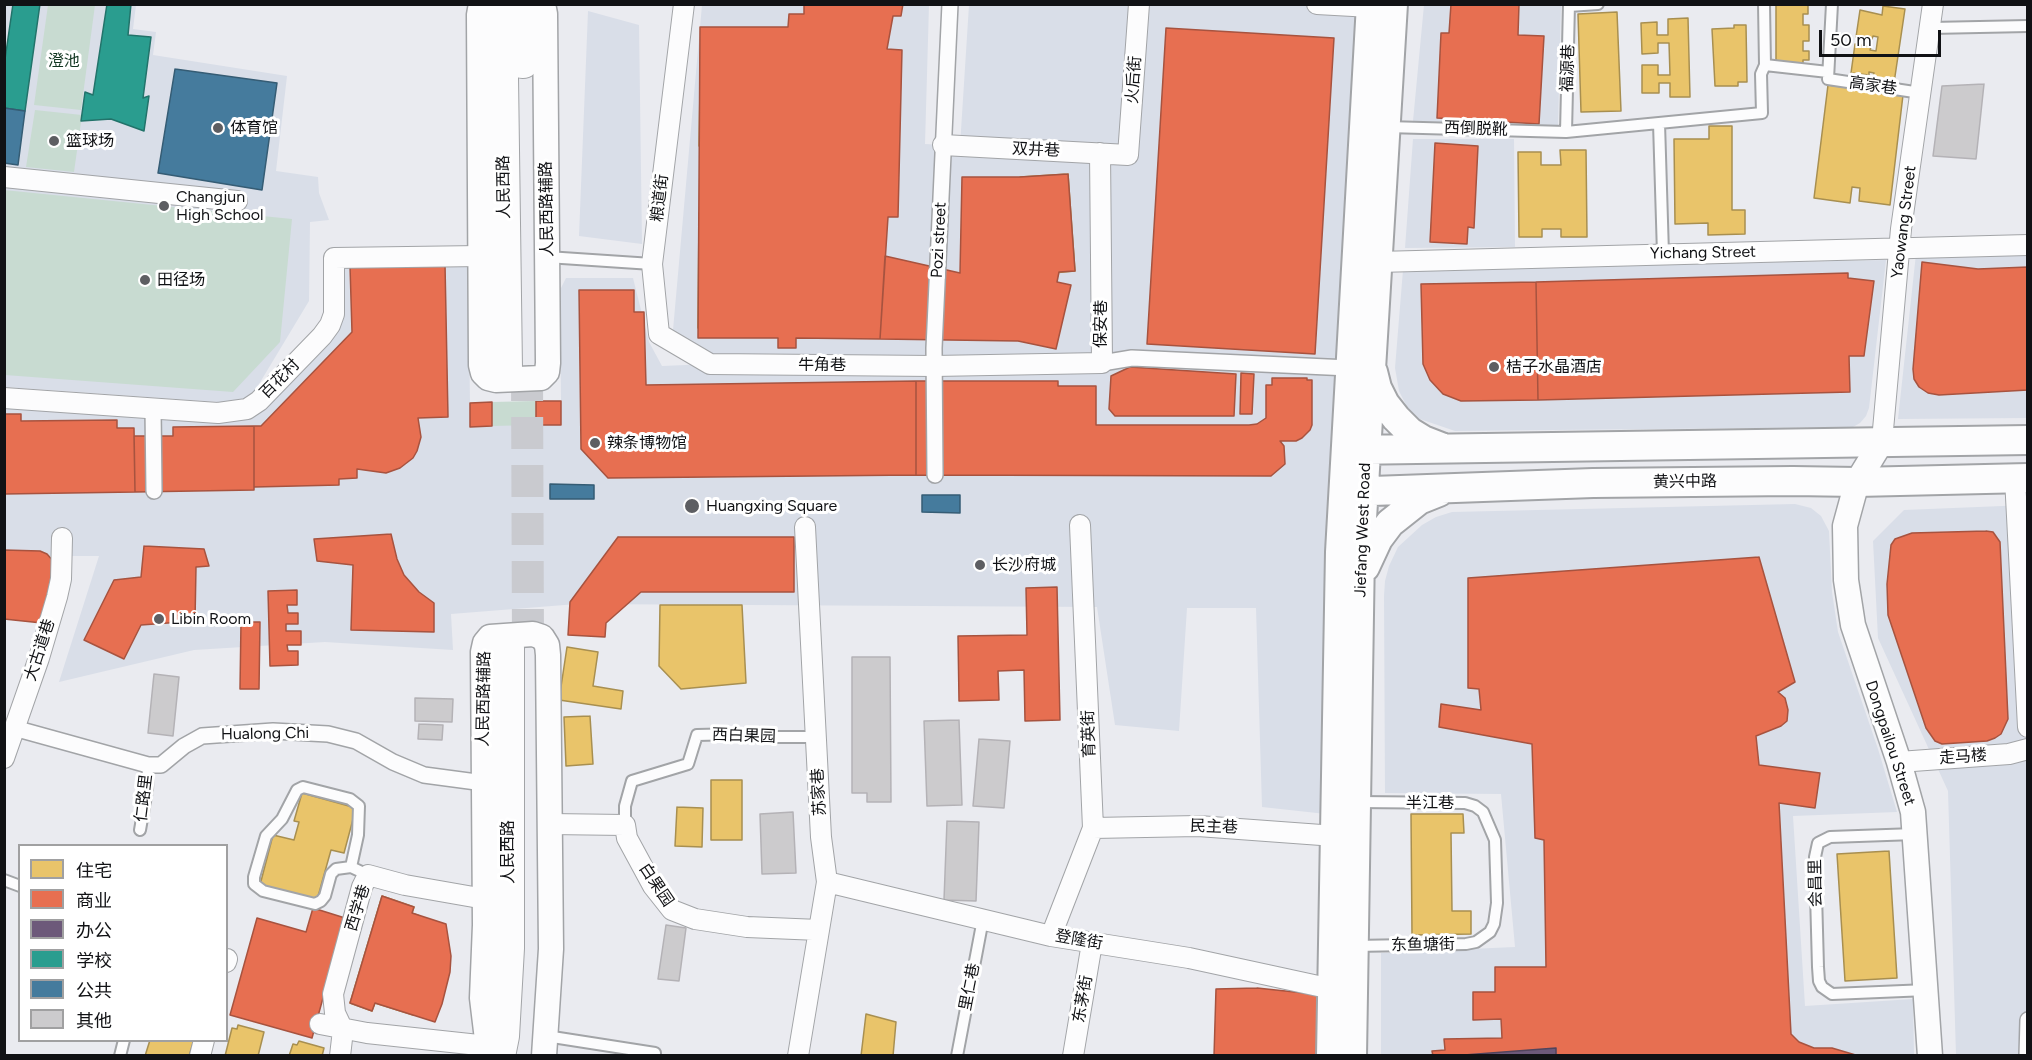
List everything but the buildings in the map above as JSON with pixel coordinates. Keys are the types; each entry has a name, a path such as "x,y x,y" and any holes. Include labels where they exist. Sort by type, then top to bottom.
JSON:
{"main road":[{"name":"人民西路","path":"501,4 517,369 525,4"},
{"name":"Jiefang West Road","path":"1360,365 1378,262 1386,127 1378,5"},
{"name":"Jiefang West Road","path":"1331,1056 1340,552 1353,491 1356,450 1378,5"},
{"path":"1360,365 1377,388 1385,404 1410,432 1422,440 1452,449"},
{"path":"1356,450 2028,440"},
{"name":"黄兴中路","path":"1353,491 1593,483 1857,482 2021,478"},
{"path":"1360,587 1370,554 1390,523 1419,500 1451,488"},
{"name":"Jiefang West Road","path":"1352,1056 1360,587 1353,491"},
{"name":"人民西路","path":"492,1052 503,1036 518,648 529,908 521,1056"}],"street":[{"name":"人民西路辅路","path":"481,4 481,365 483,373 488,378 496,380 541,378 547,372 543,4"},
{"name":"粮道街","path":"684,4 652,264 659,334 710,364"},
{"name":"Pozi street","path":"935,475 934,366 950,4"},
{"name":"火后街","path":"1128,155 1139,4"},
{"path":"1317,4 1378,5"},
{"name":"Yaowang Street","path":"1882,441 1899,249 1934,4"},
{"name":"双井巷","path":"943,145 1128,155"},
{"name":"保安巷","path":"934,366 1102,363 1100,153"},
{"path":"4,177 237,201"},
{"name":"Yichang Street","path":"1378,262 2028,245"},
{"name":"百花村","path":"4,398 218,413 247,409 259,401 330,325 334,305 334,258 480,256"},
{"path":"1102,363 1132,358 1360,365"},
{"name":"牛角巷","path":"710,364 934,366"},
{"path":"153,408 153,491"},
{"name":"Dongpailou Street","path":"1882,441 1857,482 1845,526 1845,562 1853,626 1899,762 1913,812 1930,1056"},
{"path":"2021,478 2028,727"},
{"name":"育英街","path":"1051,936 1093,828 1080,525"},
{"name":"苏家巷","path":"798,1056 827,882 821,837 805,527"},
{"name":"大古道巷","path":"4,759 39,658 60,588 62,538"},
{"name":"人民西路辅路","path":"492,1052 482,998 485,899 483,652 485,643 490,637 498,635 533,634 542,637 547,645 551,949 545,1046"},
{"path":"14,728 148,765"},
{"name":"Hualong Chi","path":"148,765 161,765 184,746 202,736 273,731 328,734 356,741 393,762 424,775 484,783"},
{"name":"走马楼","path":"1899,762 2009,754 2028,749"},
{"path":"550,824 625,825"},
{"name":"白果园","path":"625,825 627,838 653,886 672,910 695,919 737,925 819,930"},
{"name":"民主巷","path":"1093,828 1198,826 1335,836"},
{"name":"西学巷","path":"340,1056 343,1030 335,1013 333,994 362,887 359,871 405,885 485,899"},
{"name":"登隆街","path":"827,882 1051,936 1189,958 1332,989"},
{"name":"东茅街","path":"1073,1056 1092,943"},
{"path":"2027,1056 2028,1020"},
{"path":"320,1024 343,1030 492,1052"}],"lane":[{"path":"1569,5 1598,4"},
{"path":"1764,4 1765,65 1828,72"},
{"name":"高家巷","path":"1832,4 1828,80 1921,93"},
{"name":"福源巷","path":"1566,132 1569,5"},
{"path":"1931,28 2028,26"},
{"name":"西倒脱靴","path":"1386,127 1566,132 1762,113 1761,74 1765,65"},
{"path":"1659,123 1663,254"},
{"path":"547,256 652,264"},
{"name":"西白果园","path":"625,825 625,806 632,781 688,764 697,735 816,737"},
{"name":"仁路里","path":"140,830 147,790 148,765"},
{"path":"303,787 350,799 359,806 359,871 336,868 331,874 325,896 315,904 263,891 254,884 266,836 282,819 297,790 303,787"},
{"name":"半江巷","path":"1357,802 1465,803 1483,812 1495,840 1497,903 1494,924 1490,932"},
{"name":"会昌里","path":"1916,834 1830,837 1818,843 1815,857 1818,967 1822,987 1832,994 1927,990"},
{"name":"里仁巷","path":"957,1056 983,919"},
{"name":"东鱼塘街","path":"1353,946 1466,944 1476,942 1490,932"},
{"path":"545,1046 655,1053"}],"shaded area":[{"path":"1317,4 1365,6 1326,814 1262,807 1256,608 1187,608 1179,731 1115,725 1097,607 577,604 451,614 453,650 325,642 194,650 59,682 99,556 5,556 4,398 234,412 322,336 334,258 468,256 470,403 561,401 560,290 566,278 633,278 649,342 662,366 709,364 673,330 702,5 929,5 925,144 960,146 969,5"},
{"name":"Changjun High School","path":"4,5 136,5 133,29 156,32 153,55 287,76 276,171 318,177 319,193 329,220 310,222 309,301 247,404 5,387"},
{"path":"1424,5 1561,5 1558,127 1413,121"},
{"path":"588,11 639,25 642,244 579,236"},
{"path":"1413,139 1514,139 1515,247 1405,248"},
{"path":"1916,254 2027,255 2027,418 1898,419"},
{"path":"1886,260 1869,408 1866,416 1853,427 1455,431 1417,418 1408,409 1399,391 1395,368 1403,270"},
{"path":"1795,504 1811,508 1821,516 1829,531 1832,592 1838,632 1897,812 1793,816 1805,1006 1913,999 1914,1055 1381,1056 1381,953 1515,947 1501,794 1385,793 1384,596 1389,566 1398,547 1422,525 1452,512"},
{"path":"2027,505 2027,1055 1956,1055 1948,791 1878,638 1873,541 1904,510"}],"green space":[{"name":"澄池","path":"48,5 95,5 81,110 34,105"},
{"name":"篮球场","path":"35,110 82,115 74,172 26,167"},
{"name":"田径场","path":"4,190 292,219 280,342 233,392 5,375"},
{"path":"536,401 536,425 492,426 492,402"}],"tunnel":[{"path":"527,369 528,648"}],"place":[{"name":"体育馆","path":"218,128"},
{"name":"篮球场","path":"54,141"},
{"name":"Changjun High School","path":"164,206"},
{"name":"田径场","path":"145,280"},
{"name":"桔子水晶酒店","path":"1494,367"},
{"name":"辣条博物馆","path":"595,443"},
{"name":"Huangxing Square","path":"692,506"},
{"name":"长沙府城","path":"980,565"},
{"name":"Libin Room","path":"159,619"}]}
